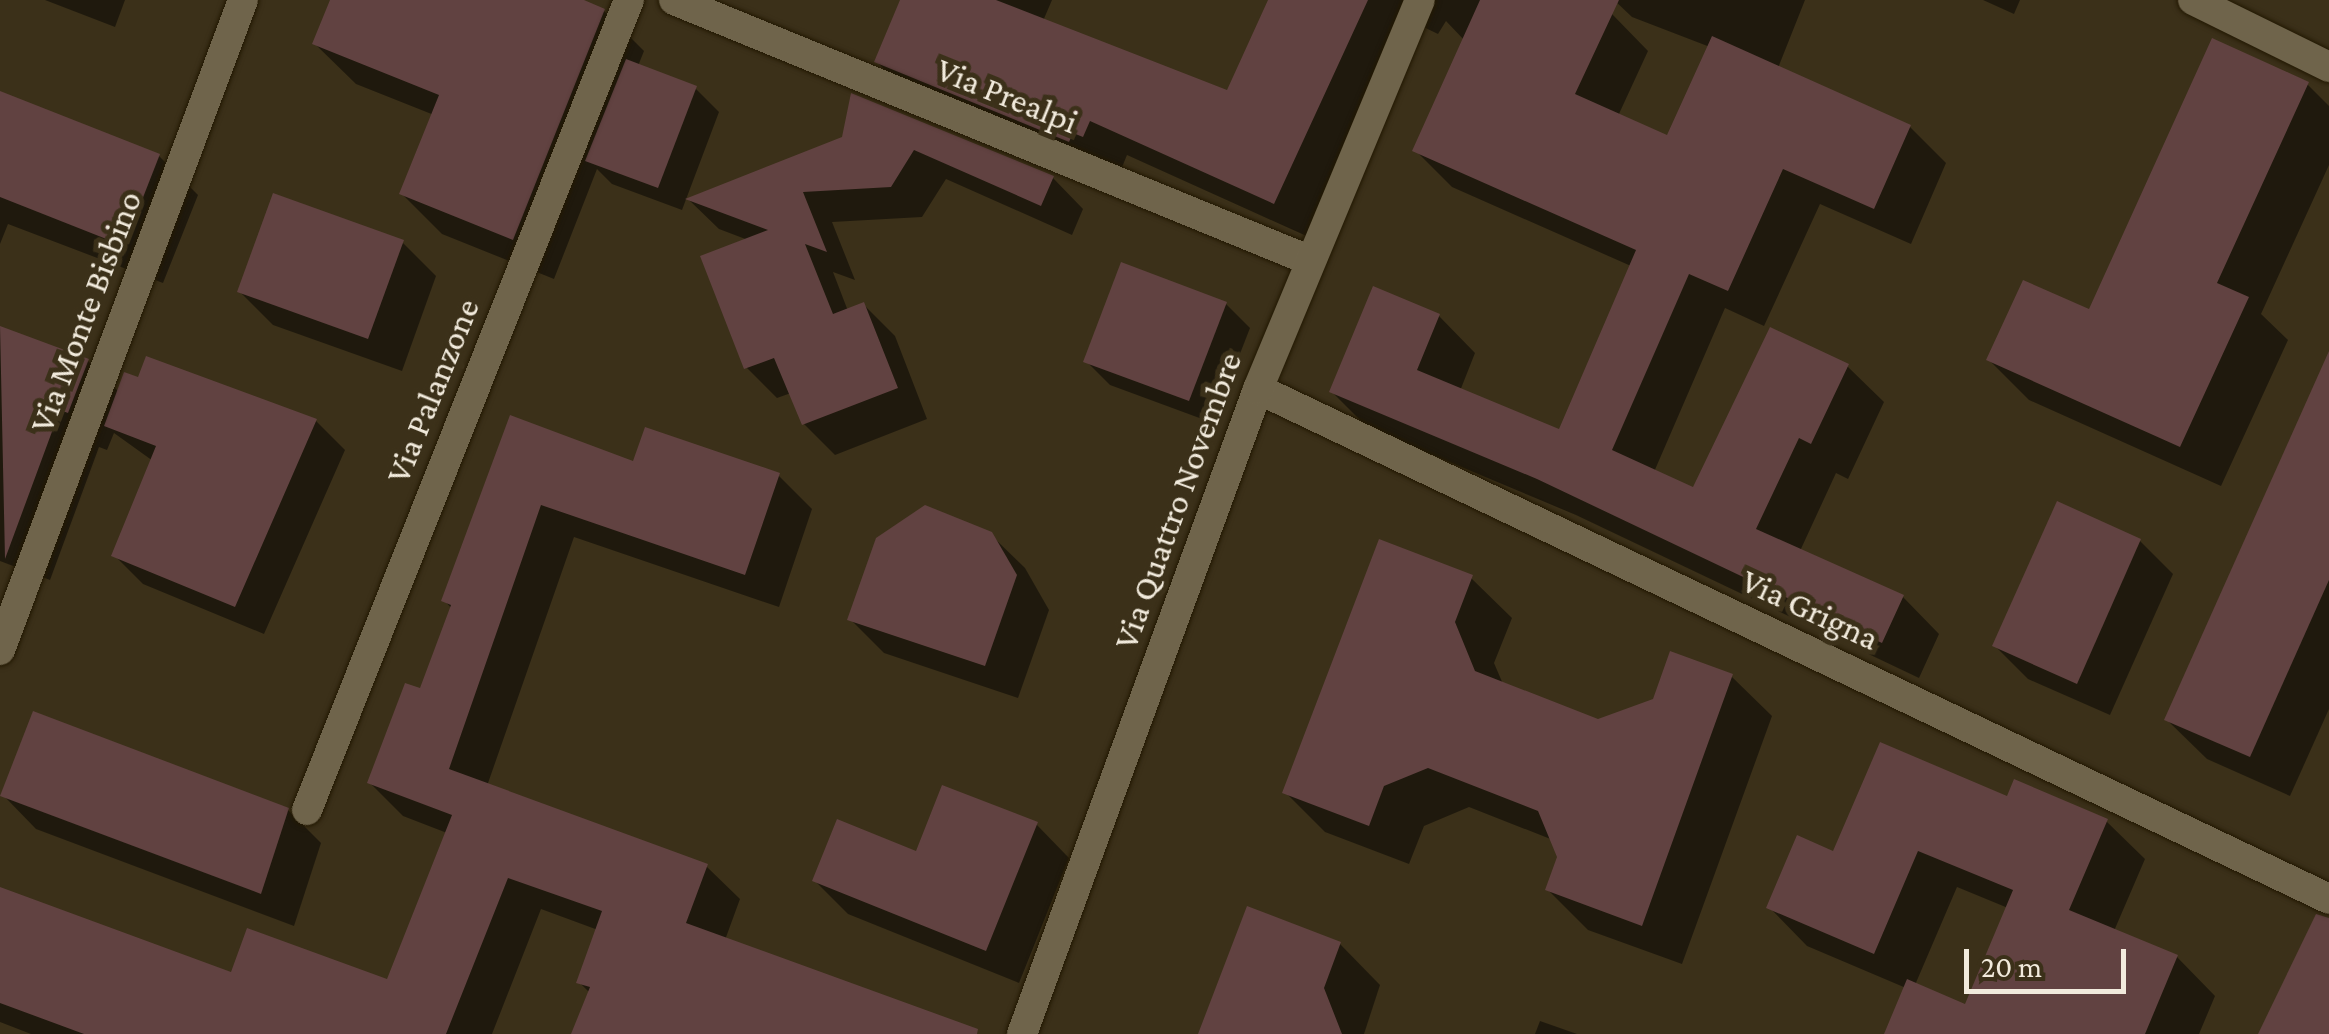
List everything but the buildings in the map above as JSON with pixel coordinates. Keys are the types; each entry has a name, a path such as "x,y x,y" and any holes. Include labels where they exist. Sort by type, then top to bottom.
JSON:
{"street":[{"name":"Via Monte Bisbino","path":"0,650 243,0"},
{"name":"Via Palanzone","path":"307,810 629,0"},
{"name":"Via Prealpi","path":"674,0 1310,261"},
{"name":"Via Quattro Novembre","path":"1022,1034 1258,388 1420,0"},
{"path":"2193,0 2329,67"},
{"name":"Via Grigna","path":"1258,388 2329,899"}]}
